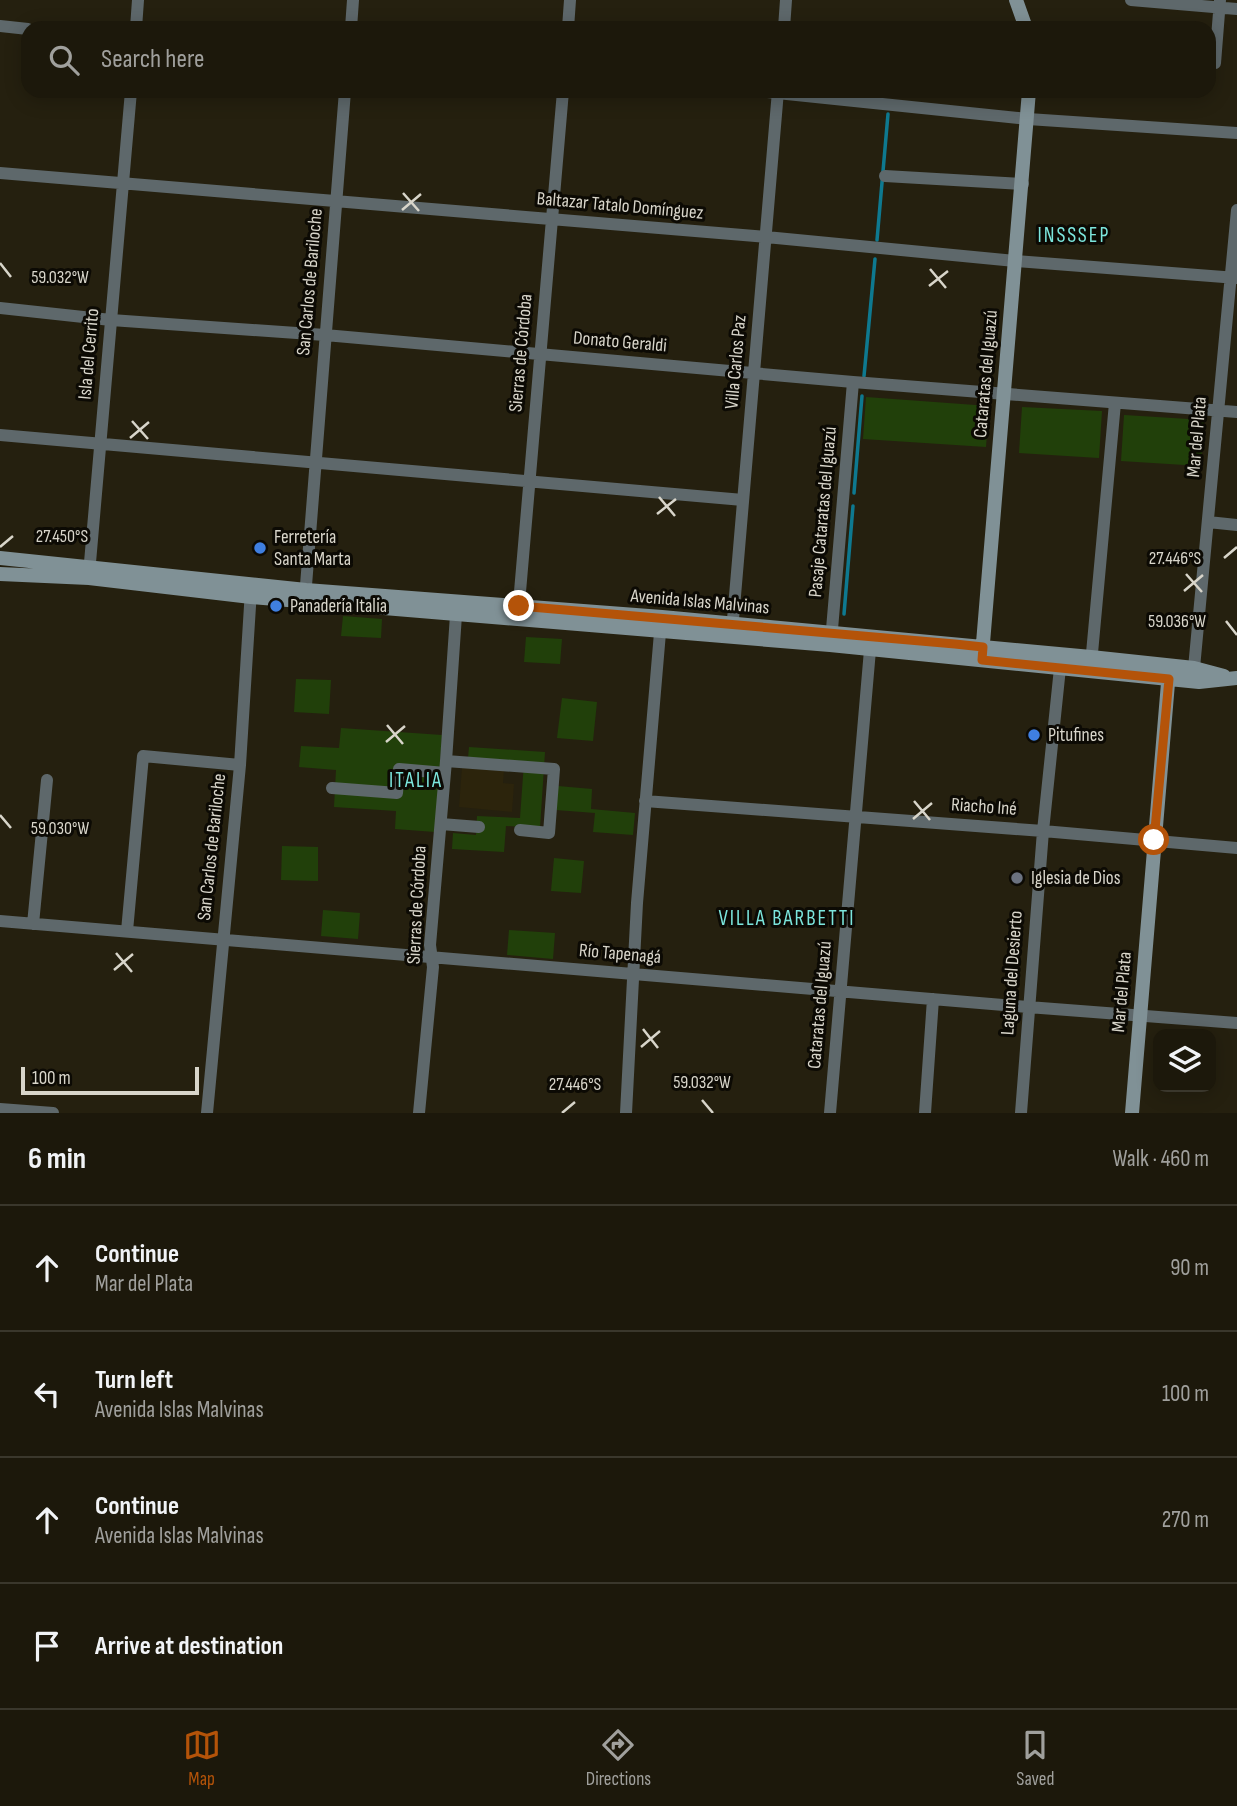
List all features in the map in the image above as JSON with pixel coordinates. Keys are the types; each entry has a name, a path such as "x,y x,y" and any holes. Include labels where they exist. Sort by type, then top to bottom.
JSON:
{"main road":[{"path":"1016,0 1024,21"},
{"name":"Cataratas del Iguazú","path":"983,654 1029,98"},
{"name":"Avenida Islas Malvinas","path":"0,558 90,572 251,591 831,639 1169,672 1199,682 1233,677"},
{"name":"Avenida Islas Malvinas","path":"0,574 90,572"},
{"name":"Avenida Islas Malvinas","path":"305,596 456,615 518,613"},
{"name":"Avenida Islas Malvinas","path":"831,639 870,650 983,654 1060,668 1091,664"},
{"name":"Avenida Islas Malvinas","path":"1169,672 1194,668 1233,677"},
{"name":"Mar del Plata","path":"1132,1113 1169,672"}],"street":[{"path":"136,21 138,0"},
{"path":"352,21 353,0"},
{"path":"568,21 570,0"},
{"path":"784,21 786,0"},
{"path":"1131,0 1220,4 1237,9"},
{"path":"1216,34 1220,4"},
{"path":"0,26 21,28"},
{"name":"Isla del Cerrito","path":"90,572 130,98"},
{"name":"San Carlos de Bariloche","path":"305,596 344,98"},
{"name":"Sierras de Córdoba","path":"518,613 562,98"},
{"name":"Villa Carlos Paz","path":"732,631 778,98"},
{"path":"826,98 1028,119 1237,133"},
{"name":"Baltazar Tatalo Domínguez","path":"0,173 1234,278"},
{"path":"885,177 1023,184"},
{"name":"Mar del Plata","path":"1194,668 1218,411 1234,278 1237,210"},
{"name":"Donato Geraldi","path":"0,308 111,320 325,335 853,382 1237,412"},
{"name":"Pasaje Cataratas del Iguazú","path":"831,639 853,382"},
{"path":"1091,664 1115,403"},
{"path":"0,435 743,500"},
{"path":"1208,522 1237,525"},
{"name":"San Carlos de Bariloche","path":"207,1113 240,765 251,591"},
{"name":"Sierras de Córdoba","path":"419,1113 433,967 430,946 456,615"},
{"path":"626,1113 645,801 661,624"},
{"name":"Cataratas del Iguazú","path":"830,1113 870,650"},
{"name":"Laguna del Desierto","path":"1021,1113 1043,831 1060,668"},
{"path":"127,932 143,756 240,765"},
{"path":"332,788 397,793 399,769 554,769 549,833 520,831"},
{"path":"33,924 47,780"},
{"name":"Riacho Iné","path":"645,801 1237,848"},
{"path":"441,824 479,827"},
{"name":"Río Tapenagá","path":"0,921 1237,1023"},
{"path":"925,1113 933,999"},
{"path":"0,1109 53,1113"}],"shaded area":[{"path":"462,767 504,770 503,783 514,784 512,812 459,807"}],"green space":[{"path":"866,397 989,406 986,447 863,439"},
{"path":"1022,407 1102,411 1099,458 1019,453"},
{"path":"1124,415 1204,420 1201,466 1121,461"},
{"path":"343,616 382,619 381,638 341,636"},
{"path":"526,637 562,639 560,664 524,662"},
{"path":"296,679 331,680 329,714 294,712"},
{"path":"562,698 597,702 593,741 557,738"},
{"path":"341,728 442,735 435,832 395,829 396,811 334,807 336,770 299,767 301,746 339,748"},
{"path":"469,747 545,752 540,828 506,826 504,852 452,849 453,833 476,835 477,816 520,818 524,762 468,758"},
{"path":"558,786 592,789 591,809 635,813 633,835 593,832 595,813 556,810"},
{"path":"282,846 318,847 318,881 281,880"},
{"path":"554,858 584,861 581,893 551,891"},
{"path":"323,910 360,913 358,939 321,936"},
{"path":"509,930 555,933 553,959 507,955"}],"waterway":[{"path":"877,240 888,114"},
{"path":"864,376 875,259"},
{"path":"854,493 862,396"},
{"path":"844,614 853,506"}],"place":[{"name":"Ferretería Santa Marta","path":"260,548"},
{"name":"Panadería Italia","path":"276,606"},
{"name":"Pitufines","path":"1034,735"},
{"name":"Iglesia de Dios","path":"1017,878"}],"district":[{"name":"INSSSEP","path":"1074,235"},
{"name":"ITALIA","path":"416,780"},
{"name":"VILLA BARBETTI","path":"787,918"}],"route":[{"path":"519,606 983,647 982,660 1169,679 1154,840"}]}
